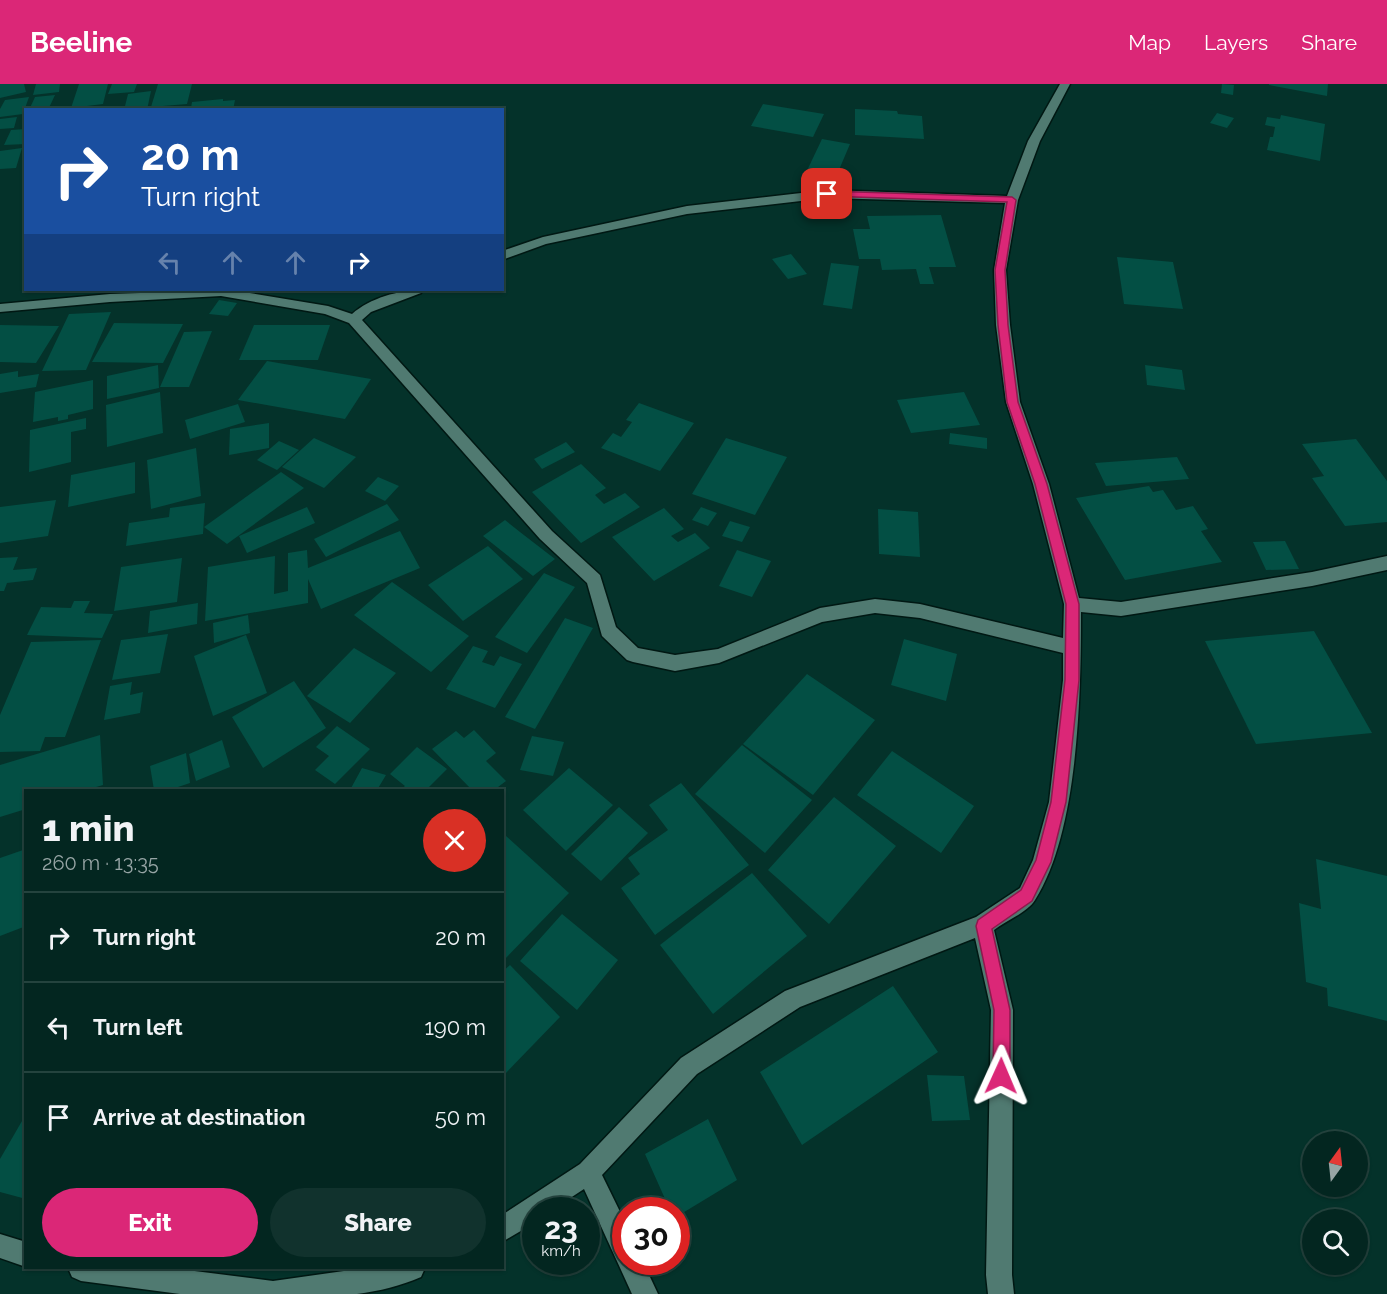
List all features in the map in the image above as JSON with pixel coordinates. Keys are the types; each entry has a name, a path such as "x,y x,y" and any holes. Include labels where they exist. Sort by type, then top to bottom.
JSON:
{"street":[{"path":"504,1229 588,1172 689,1066 793,999 984,926 1027,896 1043,862 1059,802 1072,680 1072,604 1041,484 1013,402 1003,325 1000,270 1012,200 1034,141 1065,84"},
{"path":"504,255 543,240 687,210 827,194 1012,200"},
{"path":"0,308 221,291 328,310 354,320 546,535 594,580 608,631 633,655 675,663 718,656 820,615 875,606 920,611 1072,648"},
{"path":"354,320 366,309 413,291"},
{"path":"1072,604 1121,609 1312,579 1387,563"},
{"path":"984,926 1002,1010 999,1275 1001,1294"},
{"path":"588,1172 612,1223"},
{"path":"0,1246 24,1254"},
{"path":"88,1269 273,1294 386,1277 409,1269"},
{"path":"636,1275 645,1294"}],"building":[{"path":"0,84 24,84 26,92 0,98"},
{"path":"36,84 60,84 59,92 33,95"},
{"path":"79,84 108,84 103,104 71,108"},
{"path":"112,84 137,84 134,92 108,94"},
{"path":"158,84 192,84 187,104 151,107"},
{"path":"1222,84 1234,85 1233,95 1221,93"},
{"path":"1328,84 1327,96 1269,85"},
{"path":"151,91 147,108 124,108 128,94"},
{"path":"55,95 49,108 30,108 35,97"},
{"path":"29,97 23,114 0,117 0,109 5,100"},
{"path":"235,100 233,108 221,108 221,106 191,108 192,102"},
{"path":"763,104 824,114 813,137 751,126"},
{"path":"855,109 897,111 898,114 922,116 924,139 855,135"},
{"path":"1217,113 1234,118 1227,128 1210,123"},
{"path":"1281,115 1325,124 1320,161 1267,150 1275,127 1265,125 1267,117 1280,119"},
{"path":"17,117 14,128 0,129 0,119"},
{"path":"24,129 24,144 4,145 11,130"},
{"path":"822,139 850,144 833,184 803,179"},
{"path":"22,148 16,168 0,169 0,151"},
{"path":"941,215 956,267 929,267 934,284 920,284 916,269 882,270 880,259 859,259 853,229 870,229 867,216"},
{"path":"791,254 807,274 788,279 772,259"},
{"path":"1117,257 1173,262 1183,309 1124,304"},
{"path":"831,263 859,266 852,309 823,305"},
{"path":"219,300 237,303 228,316 209,314"},
{"path":"111,312 86,370 42,371 69,314"},
{"path":"114,323 183,324 163,363 92,362"},
{"path":"0,325 59,326 36,363 0,362"},
{"path":"254,325 330,325 318,360 239,360"},
{"path":"212,331 189,387 160,387 184,332"},
{"path":"267,361 371,379 345,419 238,400"},
{"path":"158,365 159,388 107,399 107,376"},
{"path":"1145,365 1182,370 1185,390 1147,385"},
{"path":"18,371 18,377 39,374 36,387 0,393 0,374"},
{"path":"93,380 93,409 68,415 68,419 58,421 58,417 33,422 35,392"},
{"path":"160,392 163,433 107,447 106,405"},
{"path":"964,392 980,425 911,433 897,400"},
{"path":"639,403 694,423 660,471 601,448 613,433 621,437 632,422 626,420"},
{"path":"238,404 245,422 190,439 185,420"},
{"path":"86,418 86,429 71,432 71,462 29,472 30,430"},
{"path":"269,423 269,448 229,455 230,429"},
{"path":"950,433 987,438 987,449 949,444"},
{"path":"314,438 356,457 324,488 282,467"},
{"path":"726,438 787,457 755,515 692,494"},
{"path":"1356,439 1387,481 1387,522 1345,526 1312,478 1324,476 1302,444"},
{"path":"279,441 299,450 277,470 257,460"},
{"path":"566,442 575,452 542,469 534,459"},
{"path":"196,448 201,496 151,509 147,460"},
{"path":"1177,457 1189,479 1106,486 1095,463"},
{"path":"135,462 135,493 68,507 71,475"},
{"path":"581,464 606,488 595,495 604,504 625,493 640,507 581,543 532,492"},
{"path":"281,472 304,488 227,544 204,527"},
{"path":"378,477 399,486 385,501 365,491"},
{"path":"1149,486 1153,492 1163,490 1176,510 1193,506 1208,529 1201,531 1222,562 1125,580 1076,498"},
{"path":"56,500 48,536 0,543 0,507"},
{"path":"205,503 203,534 126,546 129,523 169,517 170,508"},
{"path":"387,504 399,520 326,557 314,539"},
{"path":"307,507 315,523 247,553 239,536"},
{"path":"701,507 717,513 708,526 692,520"},
{"path":"664,508 684,529 671,536 678,542 695,533 710,548 654,581 612,537"},
{"path":"878,509 918,512 920,557 879,554"},
{"path":"505,520 555,559 533,576 483,536"},
{"path":"730,521 750,527 742,542 722,536"},
{"path":"400,531 420,568 321,609 308,579 308,603 205,621 208,567 275,556 274,594 288,591 288,553 307,550 308,568"},
{"path":"1285,541 1299,569 1266,570 1253,542"},
{"path":"488,546 523,579 463,621 428,585"},
{"path":"737,550 771,561 752,597 719,586"},
{"path":"18,557 13,570 37,568 33,580 7,583 4,591 0,591 0,558"},
{"path":"182,558 177,602 114,611 121,567"},
{"path":"544,573 575,587 527,653 495,637"},
{"path":"392,582 469,636 431,672 354,615"},
{"path":"74,601 90,601 84,613 113,614 102,638 27,635 41,607 71,608"},
{"path":"198,603 197,624 148,633 150,611"},
{"path":"248,615 250,633 214,643 213,623"},
{"path":"565,618 593,628 535,729 505,717"},
{"path":"1314,631 1372,733 1256,744 1205,641"},
{"path":"168,634 160,673 112,680 121,640"},
{"path":"246,635 267,693 213,716 194,656"},
{"path":"904,639 957,654 946,701 891,685"},
{"path":"101,640 65,737 45,737 40,751 0,752 0,715 31,642"},
{"path":"473,646 488,651 482,662 494,666 500,656 522,664 495,708 446,689"},
{"path":"354,648 396,673 350,723 307,696"},
{"path":"807,674 875,720 813,795 743,744"},
{"path":"294,681 326,728 263,768 232,717"},
{"path":"132,682 130,695 143,692 140,713 104,720 110,686"},
{"path":"337,726 370,749 335,784 315,770 329,756 316,747"},
{"path":"474,730 496,753 486,761 506,781 495,789 471,789 432,749 456,731 464,738"},
{"path":"100,735 103,785 89,789 24,789 24,810 0,817 0,765"},
{"path":"532,736 564,742 553,776 520,770"},
{"path":"222,740 230,767 196,781 189,754"},
{"path":"742,745 812,800 765,853 695,794"},
{"path":"417,747 447,769 427,789 401,789 405,786 390,774"},
{"path":"892,751 974,806 941,853 857,795"},
{"path":"186,753 190,783 172,789 154,789 150,766"},
{"path":"362,768 386,775 378,789 351,789"},
{"path":"569,768 613,805 566,851 523,810"},
{"path":"681,783 749,865 655,935 621,888 640,874 628,858 668,830 649,805"},
{"path":"834,797 896,846 829,924 768,870"},
{"path":"619,807 648,833 601,881 571,854"},
{"path":"506,836 569,893 504,960 504,838"},
{"path":"24,850 24,927 0,936 0,858"},
{"path":"1316,859 1387,876 1387,1021 1328,1006 1327,988 1306,982 1299,903 1321,909"},
{"path":"752,873 807,936 713,1014 660,945"},
{"path":"562,914 618,960 577,1010 520,961"},
{"path":"510,965 560,1017 504,1075 504,970"},
{"path":"893,986 938,1052 802,1145 760,1072"},
{"path":"927,1075 964,1076 970,1120 932,1121"},
{"path":"708,1119 737,1180 690,1209 690,1197 664,1197 645,1154"},
{"path":"22,1121 24,1122 24,1198 0,1192 0,1159"}],"route":[{"path":"827,194 1012,200 1000,270 1003,325 1013,402 1041,484 1072,604 1072,680 1059,802 1043,862 1027,896 984,926 1002,1010 1001,1076"}]}
